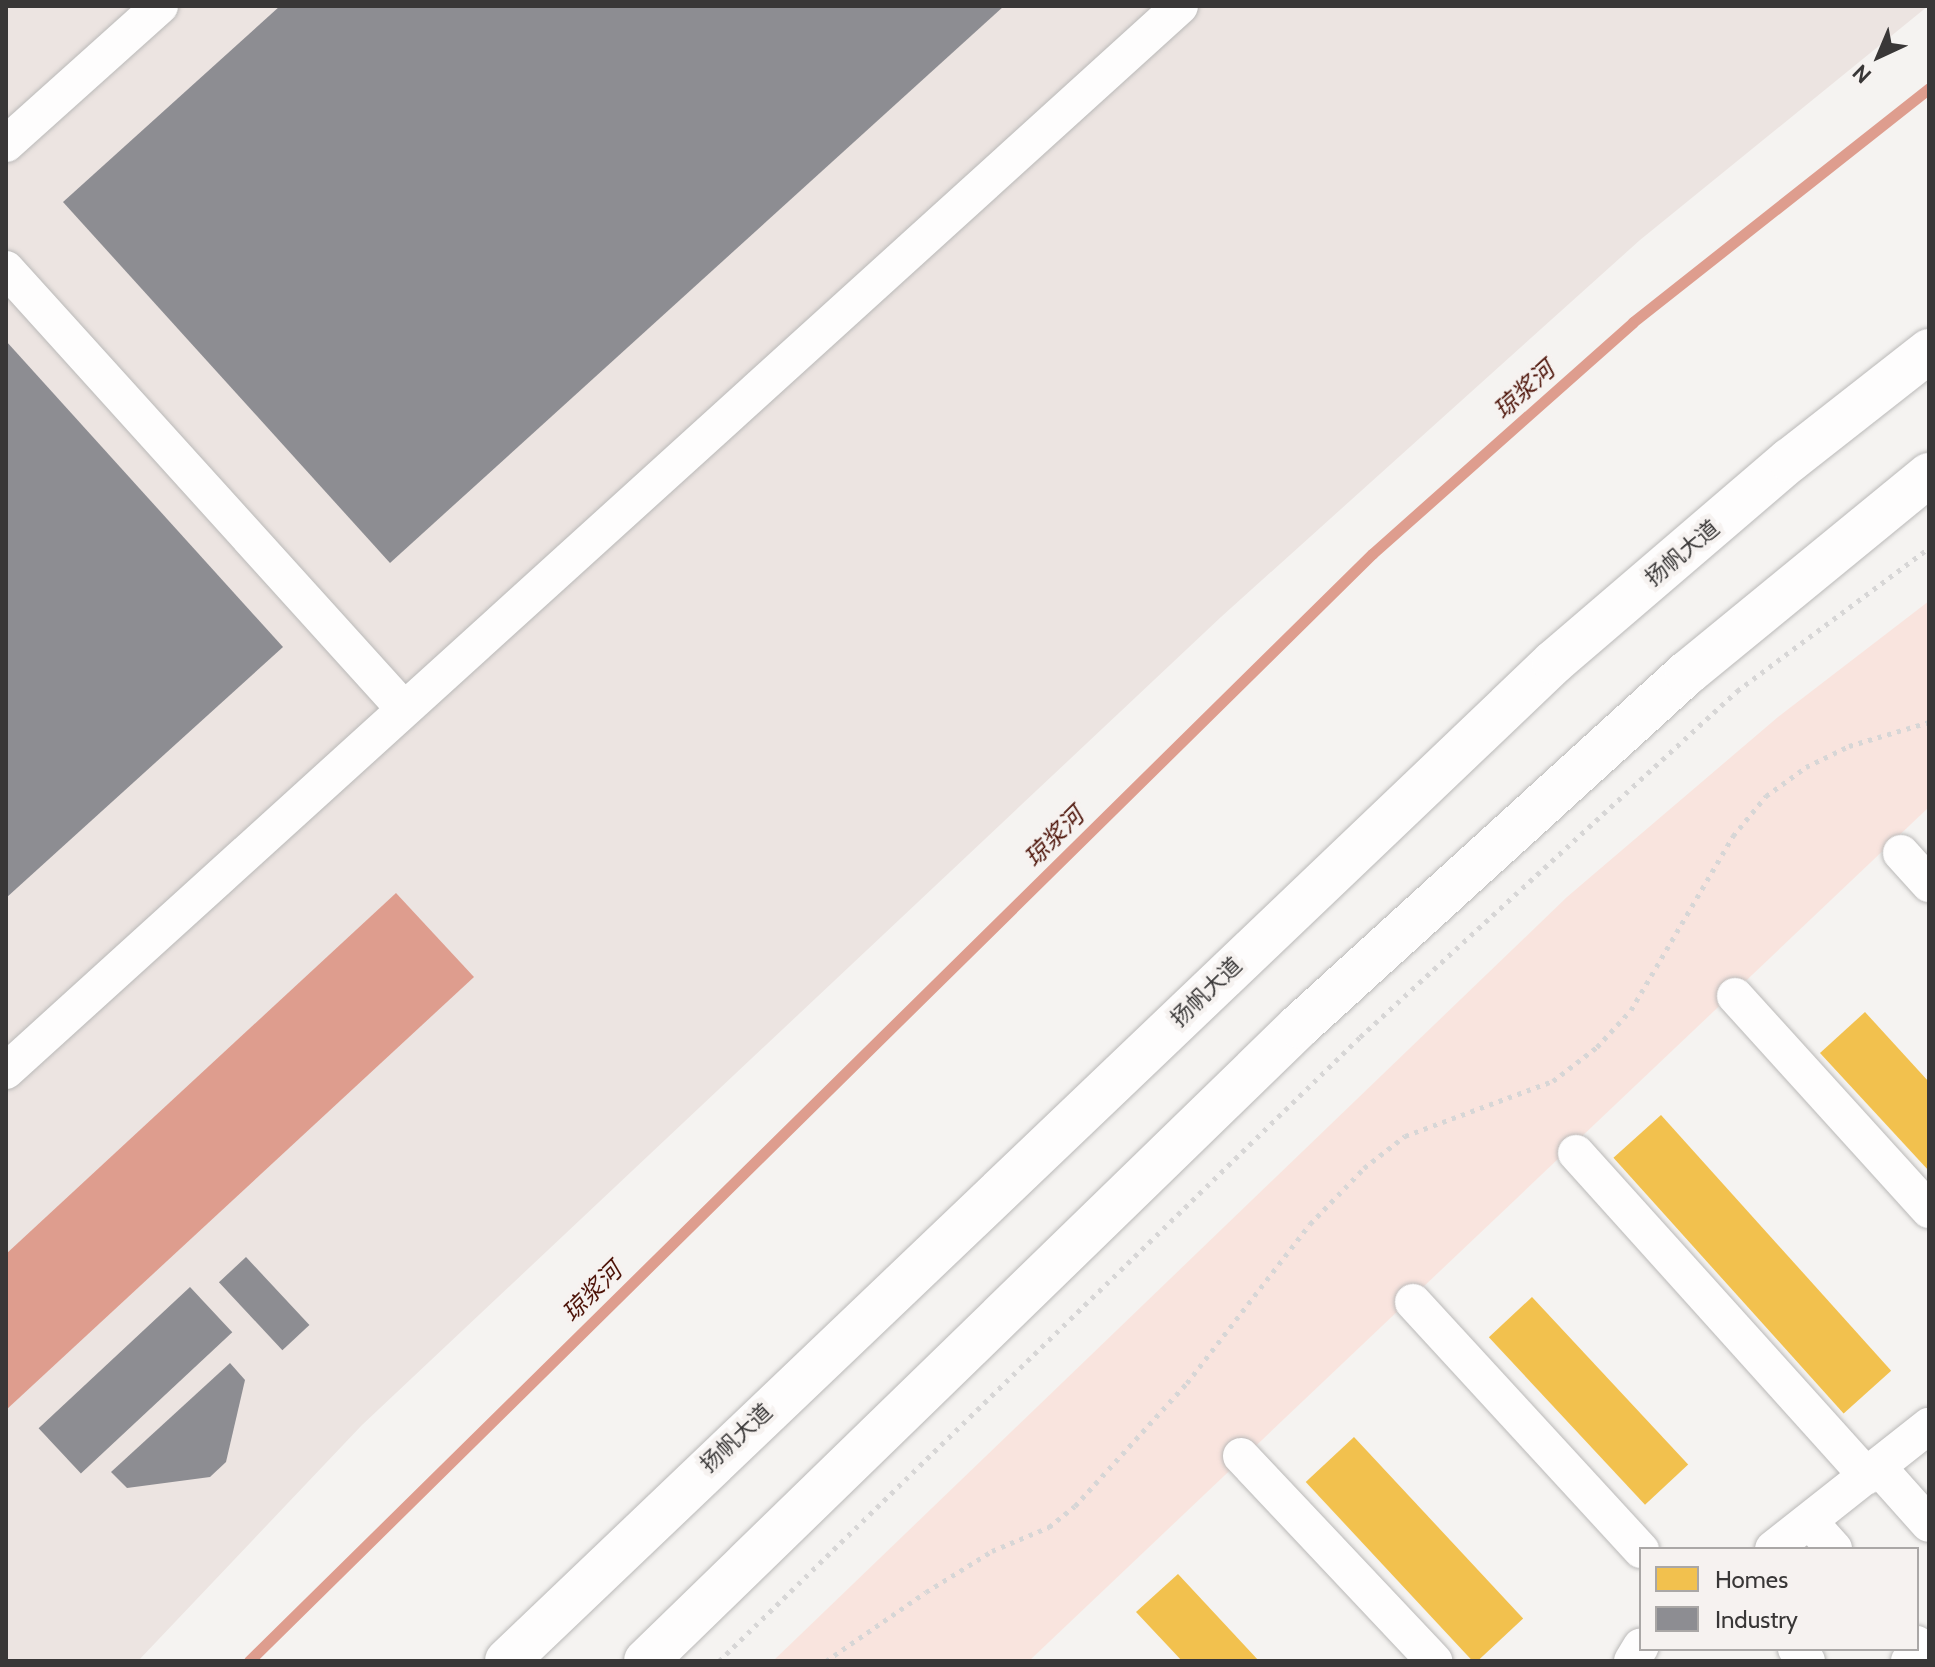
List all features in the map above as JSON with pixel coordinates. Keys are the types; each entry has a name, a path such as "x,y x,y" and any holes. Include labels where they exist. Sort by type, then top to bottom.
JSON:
{"main road":[{"name":"扬帆大道","path":"507,1661 1554,662 1790,460 1929,351"},
{"path":"646,1661 1299,1026 1687,673 1929,475"}],"lane":[{"path":"6,144 160,6"},
{"path":"6,1071 1180,6"},
{"path":"6,269 404,709"},
{"path":"1901,853 1929,884"},
{"path":"1735,996 1929,1210"},
{"path":"1576,1153 1873,1471 1929,1524"},
{"path":"1413,1302 1639,1548"},
{"path":"1776,1547 1929,1426"},
{"path":"1241,1456 1434,1661"},
{"path":"1810,1522 1832,1547"},
{"path":"1909,1661 1922,1649 1919,1646"}],"path":[{"path":"719,1661 1360,1037 1737,691 1929,548"},
{"path":"826,1661 992,1551 1049,1527 1075,1506 1187,1383 1310,1224 1384,1152 1405,1136 1553,1081 1597,1047 1639,997 1733,836 1766,796 1806,767 1849,746 1929,722"}],"shaded area":[{"path":"6,6 1928,6 1640,240 1221,617 362,1425 138,1661 6,1661"},
{"path":"1929,601 1929,807 1029,1661 773,1661 1567,897 1778,717"},
{"path":"396,893 474,977 6,1410 6,1254"}],"building: Homes":[{"path":"1865,1012 1929,1082 1929,1171 1820,1053"},
{"path":"1661,1115 1891,1371 1844,1413 1613,1158"},
{"path":"1532,1297 1688,1464 1645,1505 1489,1337"},
{"path":"1354,1437 1523,1618 1477,1661 1473,1661 1306,1482"},
{"path":"1178,1574 1259,1661 1182,1661 1136,1612"}],"building: Industry":[{"path":"280,6 1004,6 390,563 63,202"},
{"path":"6,341 283,647 6,898"},
{"path":"246,1257 309,1325 282,1350 219,1282"},
{"path":"190,1287 232,1332 81,1474 39,1428"},
{"path":"230,1363 245,1380 226,1462 210,1477 127,1488 111,1472"}],"waterway":[{"name":"琼浆河","path":"249,1661 1372,554 1633,322 1929,88"}]}
